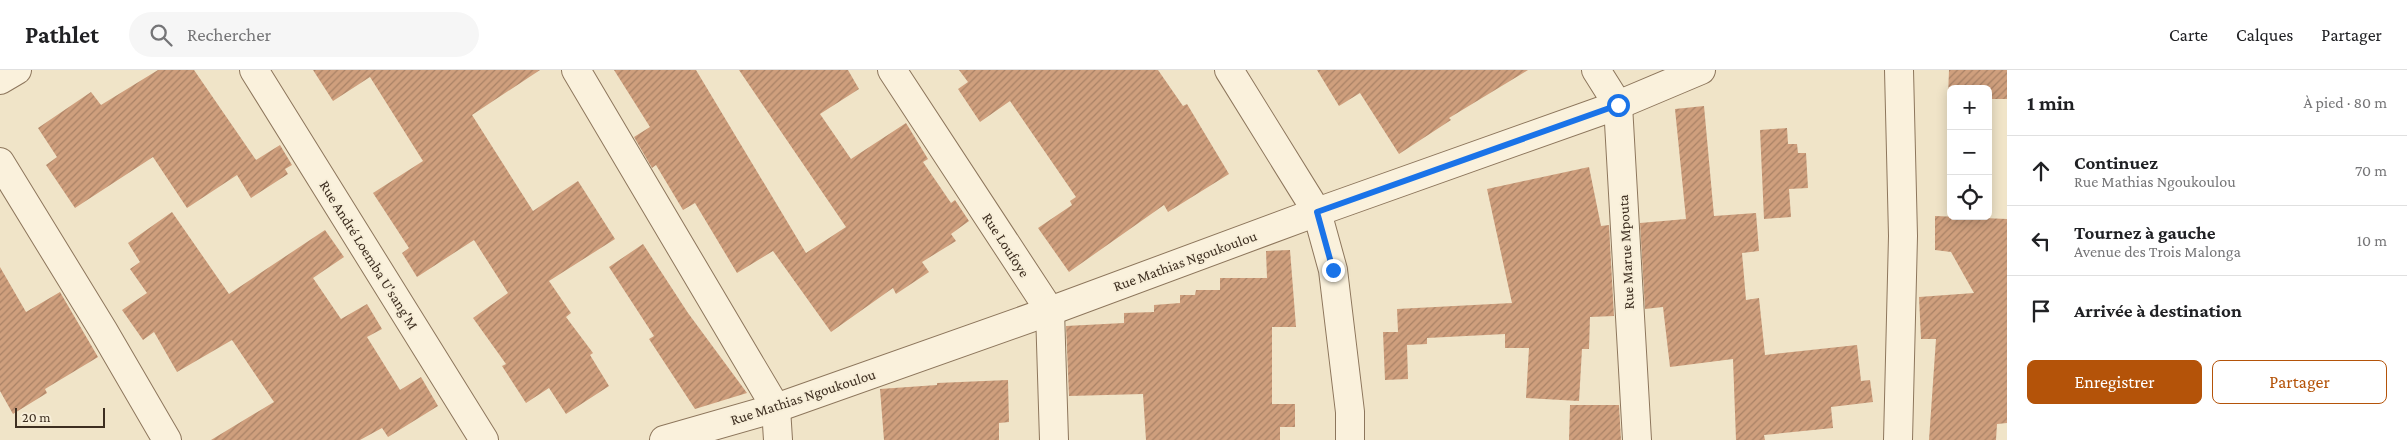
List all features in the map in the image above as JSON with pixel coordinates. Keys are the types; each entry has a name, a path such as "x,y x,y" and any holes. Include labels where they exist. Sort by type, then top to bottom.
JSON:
{"street":[{"path":"0,80 17,70"},
{"name":"Rue André Loemba U'sang'M","path":"254,70 484,440"},
{"path":"576,70 776,408 778,440"},
{"name":"Rue Loufoye","path":"892,70 1050,311"},
{"path":"1229,70 1317,212 1333,270 1350,412 1350,440"},
{"name":"Rue Marue Mpouta","path":"1596,70 1618,105 1637,440"},
{"name":"Rue Mathias Ngoukoulou","path":"664,440 776,408 1050,311 1317,212 1618,105 1701,70"},
{"path":"1898,440 1903,236 1899,70"},
{"path":"0,162 104,330 167,440"},
{"path":"1050,311 1054,440"}],"building":[{"path":"158,70 194,70 256,160 280,145 292,165 285,169 288,174 251,198 237,175 187,208 153,157 75,208 46,165 57,157 38,128 91,92 101,105"},
{"path":"313,70 540,70 472,115 533,211 578,181 615,239 549,281 571,313 566,317 593,353 590,355 609,386 566,414 549,388 526,403 502,366 506,364 473,318 508,293 474,240 417,277 402,253 409,248 373,193 423,161 370,77 333,101"},
{"path":"614,70 696,70 806,253 846,227 739,70 848,70 859,89 820,114 851,159 906,123 928,159 923,162 951,203 955,200 969,221 951,234 956,241 922,262 929,272 896,294 893,288 831,332 773,251 737,273 695,203 683,210 656,165 652,168 634,137 650,127"},
{"path":"959,70 1158,70 1183,106 1187,104 1229,174 1168,212 1164,205 1069,272 1038,228 1072,205 1070,201 1076,197 1010,101 980,122 958,89 968,82"},
{"path":"1317,70 1528,70 1449,118 1451,120 1399,154 1360,93 1339,106"},
{"path":"1949,70 2007,70 2007,99 1992,99 1992,85 1948,85"},
{"path":"1704,106 1714,216 1756,213 1759,251 1742,253 1746,300 1759,298 1765,355 1857,345 1861,381 1870,380 1873,402 1831,407 1833,428 1764,435 1765,440 1736,440 1733,359 1670,367 1663,307 1645,309 1640,223 1686,219 1675,109"},
{"path":"1787,128 1788,144 1797,144 1798,153 1806,153 1808,188 1789,189 1791,217 1764,219 1760,130"},
{"path":"1589,167 1601,226 1609,225 1614,316 1590,317 1589,349 1582,349 1579,401 1526,398 1529,348 1505,348 1505,334 1427,338 1427,344 1407,345 1408,379 1385,380 1383,332 1398,332 1397,309 1512,303 1487,189"},
{"path":"172,212 229,294 325,230 344,257 313,278 341,319 367,304 382,329 367,337 400,390 421,377 438,406 388,437 382,428 360,440 211,440 274,402 232,340 177,372 154,332 143,340 122,310 147,293 130,269 140,262 128,243"},
{"path":"1935,216 1947,216 1947,220 2007,219 2007,423 1997,424 1996,440 1929,440 1936,339 1921,339 1919,297 1974,293 1951,252 1935,250"},
{"path":"643,244 688,313 747,393 695,409 649,339 654,336 609,267"},
{"path":"1290,250 1296,327 1272,327 1272,404 1295,404 1295,427 1280,427 1280,440 1146,440 1143,394 1069,396 1066,326 1124,323 1124,313 1154,312 1154,305 1180,303 1180,295 1195,295 1196,290 1220,290 1220,278 1267,278 1266,251"},
{"path":"0,267 26,312 60,292 98,357 45,389 47,393 13,414 0,391"},
{"path":"1008,380 1009,422 999,423 999,440 884,440 880,389 937,385 937,383"},
{"path":"1570,405 1619,405 1621,440 1569,440"}],"route":[{"path":"1333,270 1317,212 1618,105"}]}
